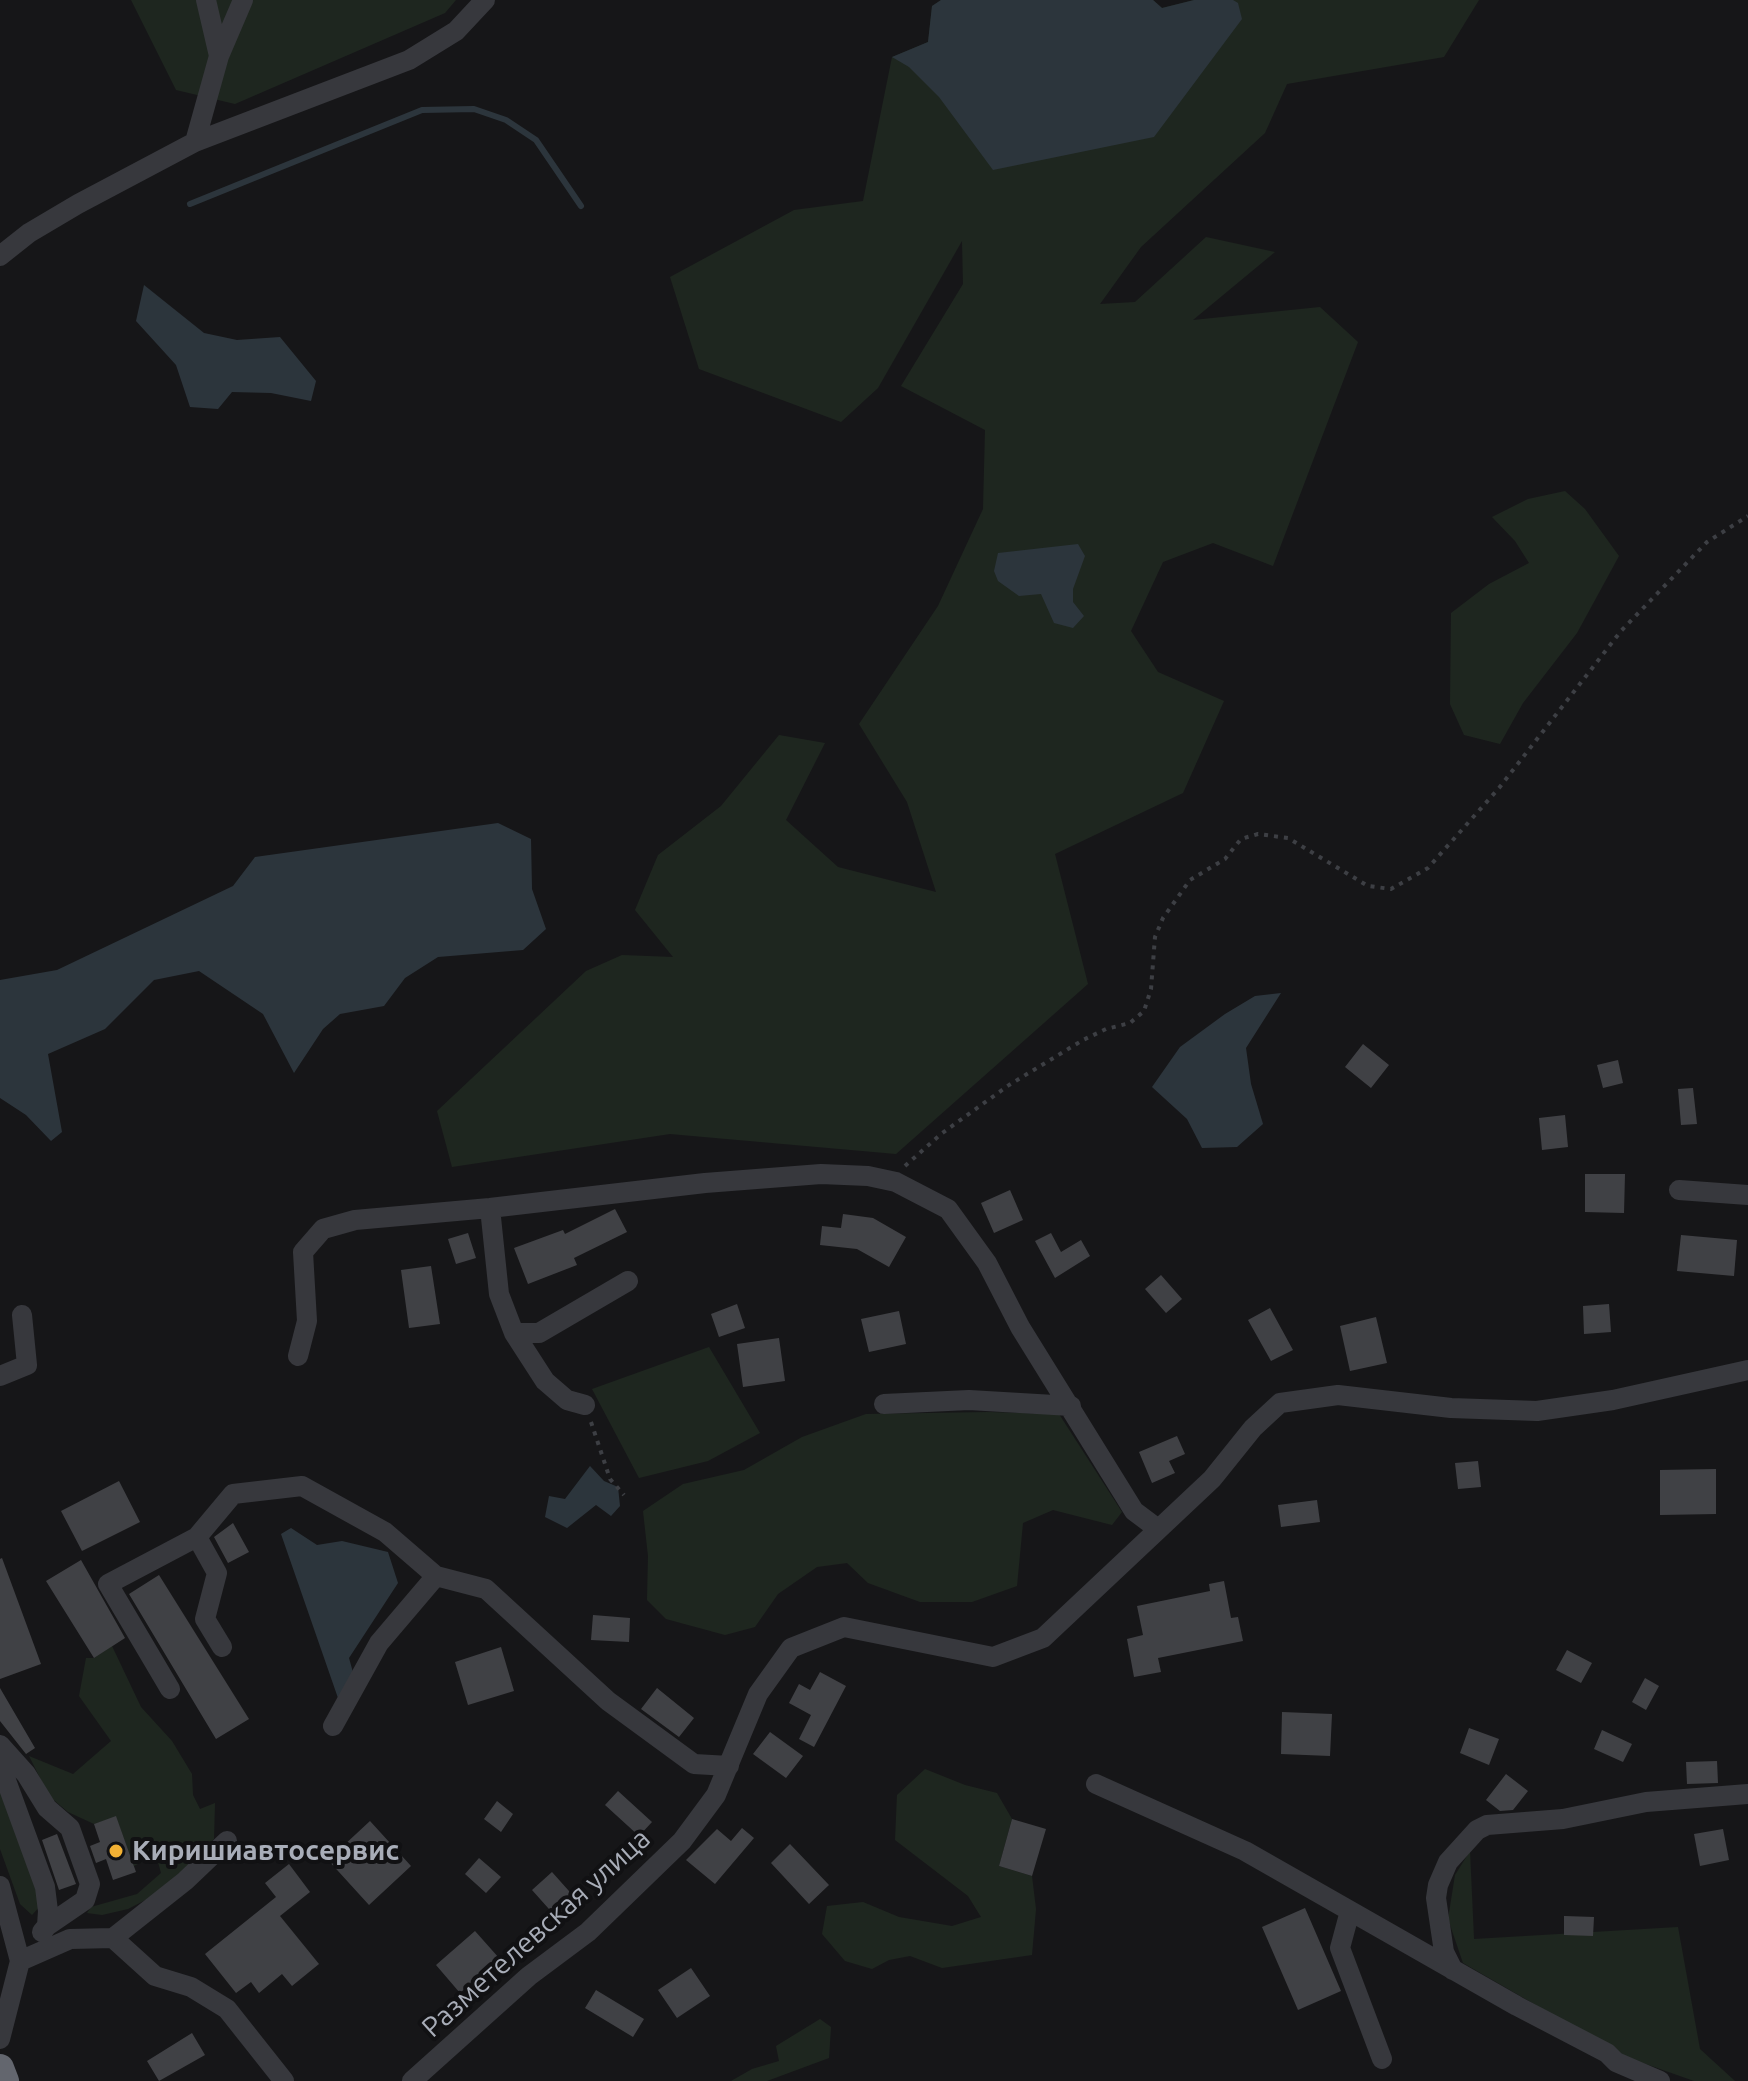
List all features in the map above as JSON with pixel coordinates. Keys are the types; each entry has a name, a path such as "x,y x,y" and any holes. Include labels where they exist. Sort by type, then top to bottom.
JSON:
{"highway":[{"path":"0,2068 5,2081"}],"street":[{"path":"206,0 219,56"},
{"path":"195,142 219,56 243,0"},
{"path":"0,256 29,233 78,204 195,142 409,60 456,31 485,0"},
{"path":"298,1356 307,1321 303,1252 323,1229 355,1220 705,1183 821,1174 868,1176 896,1182 948,1209 987,1263 1020,1327 1134,1511 1158,1529"},
{"path":"1679,1190 1748,1195"},
{"path":"490,1208 499,1294 514,1333 545,1381 567,1400 585,1405"},
{"path":"514,1333 539,1333 628,1281"},
{"path":"0,1376 27,1365 22,1315"},
{"name":"Разметелевская улица","path":"412,2081 529,1976 588,1932 682,1841 716,1795 758,1694 791,1648 844,1627 993,1657 1043,1638 1212,1479 1253,1428 1280,1403 1338,1395 1451,1408 1537,1411 1613,1400 1748,1370"},
{"path":"884,1404 969,1400 1071,1406"},
{"path":"170,1689 108,1584 197,1537 233,1494 302,1486 385,1532 436,1576 486,1589 608,1701 694,1764 729,1766"},
{"path":"197,1537 217,1573 205,1619 222,1647"},
{"path":"333,1726 379,1643 436,1576"},
{"path":"0,1745 26,1774 47,1808 70,1828 90,1884 85,1900 47,1926 20,1961 0,2039"},
{"path":"0,1764 45,1887 47,1926"},
{"path":"1096,1784 1245,1851 1453,1970 1607,2053 1616,2062 1660,2081"},
{"path":"1453,1970 1441,1937 1438,1885 1448,1862 1477,1830 1487,1825 1553,1821 1646,1802 1748,1794"},
{"path":"20,1961 70,1939 113,1938 185,1881 227,1841"},
{"path":"0,1886 20,1961"},
{"path":"1350,1911 1340,1948 1382,2059"},
{"path":"113,1938 155,1976 191,1987 227,2009 284,2081"}],"path":[{"path":"896,1182 906,1165 941,1134 1009,1085 1083,1040 1106,1029 1130,1023 1144,1011 1151,989 1155,937 1163,918 1190,880 1225,859 1241,839 1258,834 1288,838 1368,886 1391,889 1428,868 1499,788 1621,631 1707,542 1748,516"},
{"path":"585,1405 610,1479 624,1495"}],"shaded area":[{"path":"131,0 456,0 445,13 235,104 176,90"},
{"path":"941,0 1153,0 1162,8 1194,0 1479,0 1444,57 1287,84 1265,133 1141,247 1100,304 1135,302 1206,237 1275,252 1193,320 1320,307 1358,342 1273,566 1213,543 1163,562 1131,631 1158,672 1224,701 1183,793 1055,854 1088,984 896,1154 670,1134 452,1167 437,1111 586,971 622,955 673,957 635,910 658,855 721,806 779,735 825,743 786,820 838,867 936,892 907,802 859,724 938,606 983,509 985,430 901,386 963,284 962,241 878,388 841,422 699,369 670,277 794,210 863,201 892,57 928,42 932,6"},
{"path":"941,0 1153,0 1162,8 1194,0 1233,0 1238,3 1242,19 1154,137 993,170 939,97 909,67 892,57 928,42 932,6"},
{"path":"144,285 204,333 237,340 280,337 316,381 311,401 271,393 232,392 218,409 190,407 176,365 136,321"},
{"path":"1565,491 1585,509 1619,556 1577,633 1523,703 1500,744 1464,735 1450,704 1451,613 1489,584 1529,563 1515,541 1492,517 1528,499"},
{"path":"1078,544 1085,556 1073,589 1073,602 1084,616 1073,628 1054,623 1041,594 1019,596 998,581 994,571 998,553"},
{"path":"498,823 531,839 532,889 546,929 523,950 438,957 405,978 384,1006 340,1014 323,1029 294,1073 263,1014 199,971 154,980 105,1029 48,1054 62,1132 51,1141 26,1115 0,1098 0,980 57,970 233,886 255,857"},
{"path":"1281,993 1246,1048 1251,1084 1263,1124 1237,1147 1202,1148 1187,1119 1152,1087 1180,1047 1225,1014 1255,996"},
{"path":"709,1347 760,1433 708,1461 639,1478 592,1389"},
{"path":"866,1414 1059,1414 1122,1512 1112,1525 1053,1510 1023,1523 1017,1586 972,1602 920,1602 868,1583 847,1563 817,1567 778,1594 755,1627 725,1635 666,1619 647,1600 648,1556 643,1511 683,1484 744,1470 802,1437"},
{"path":"590,1466 604,1481 618,1487 620,1506 611,1516 596,1505 567,1528 545,1517 549,1496 565,1499"},
{"path":"291,1528 317,1545 342,1541 388,1552 398,1583 349,1658 354,1676 338,1698 281,1534"},
{"path":"112,1646 141,1707 172,1741 192,1774 193,1795 200,1809 215,1803 214,1839 191,1866 159,1893 128,1909 102,1915 87,1913 91,1907 137,1894 161,1873 156,1855 134,1866 116,1817 94,1824 68,1812 49,1796 29,1756 73,1774 111,1741 79,1696 86,1658 94,1658"},
{"path":"925,1769 965,1785 997,1793 1012,1819 999,1866 1032,1876 1036,1909 1032,1955 942,1968 910,1956 889,1960 872,1969 845,1961 822,1934 827,1906 863,1902 899,1917 952,1926 981,1917 968,1896 895,1840 897,1795"},
{"path":"0,1789 42,1904 32,1915 20,1904 0,1849"},
{"path":"1470,1851 1474,1939 1678,1927 1700,2049 1735,2081 1694,2081 1626,2057 1463,1963 1448,1919 1455,1875"},
{"path":"820,2019 831,2027 829,2058 767,2081 731,2081 752,2069 779,2061 776,2046"}],"building":[{"path":"1363,1044 1389,1065 1371,1088 1345,1067"},
{"path":"1618,1060 1623,1083 1603,1088 1597,1065"},
{"path":"1693,1088 1697,1124 1681,1125 1678,1089"},
{"path":"1565,1115 1568,1147 1542,1150 1539,1118"},
{"path":"1585,1174 1625,1174 1624,1213 1585,1212"},
{"path":"1010,1190 1023,1220 994,1233 981,1203"},
{"path":"615,1209 627,1232 574,1258 577,1265 528,1284 514,1248 563,1230 565,1234"},
{"path":"843,1214 873,1218 906,1237 889,1267 857,1249 820,1245 822,1226 841,1228"},
{"path":"468,1233 476,1258 456,1264 448,1239"},
{"path":"1051,1233 1061,1252 1081,1240 1090,1256 1055,1278 1035,1241"},
{"path":"1681,1235 1737,1240 1734,1276 1677,1271"},
{"path":"431,1266 440,1324 409,1328 401,1270"},
{"path":"1161,1275 1182,1299 1166,1313 1145,1289"},
{"path":"737,1304 745,1328 719,1337 711,1314"},
{"path":"1609,1304 1611,1332 1584,1334 1583,1306"},
{"path":"1270,1308 1293,1350 1271,1361 1248,1320"},
{"path":"899,1311 906,1344 869,1352 861,1319"},
{"path":"1376,1317 1387,1363 1350,1371 1340,1326"},
{"path":"779,1338 785,1381 743,1387 737,1344"},
{"path":"1177,1436 1185,1454 1169,1461 1175,1473 1152,1483 1139,1452"},
{"path":"1478,1461 1481,1487 1458,1489 1455,1463"},
{"path":"1716,1469 1716,1514 1660,1515 1660,1470"},
{"path":"119,1481 140,1522 82,1551 61,1511"},
{"path":"1317,1500 1320,1522 1281,1527 1278,1505"},
{"path":"233,1523 249,1552 228,1563 214,1537"},
{"path":"0,1559 41,1664 0,1679"},
{"path":"81,1560 125,1638 94,1658 46,1581"},
{"path":"159,1575 249,1719 216,1739 129,1594"},
{"path":"1224,1581 1231,1618 1238,1617 1243,1641 1158,1658 1161,1672 1134,1677 1127,1639 1143,1635 1137,1606 1210,1591 1209,1584"},
{"path":"593,1615 630,1618 629,1642 591,1640"},
{"path":"501,1647 514,1691 468,1705 455,1662"},
{"path":"1567,1650 1592,1663 1581,1683 1556,1670"},
{"path":"820,1672 846,1686 814,1747 799,1739 811,1715 789,1703 799,1684 810,1690"},
{"path":"1645,1678 1659,1686 1646,1710 1632,1702"},
{"path":"0,1688 35,1748 26,1754 0,1721"},
{"path":"657,1688 694,1718 679,1737 641,1709"},
{"path":"1282,1712 1332,1714 1330,1756 1281,1754"},
{"path":"1469,1728 1499,1739 1489,1765 1460,1753"},
{"path":"1602,1730 1632,1744 1623,1762 1594,1749"},
{"path":"770,1732 803,1756 786,1778 753,1754"},
{"path":"1717,1761 1718,1783 1687,1784 1686,1762"},
{"path":"1506,1774 1528,1791 1513,1810 1500,1811 1486,1800"},
{"path":"618,1791 652,1822 639,1836 605,1805"},
{"path":"497,1801 513,1814 501,1832 484,1819"},
{"name":"Киришиавтосервис","path":"116,1816 136,1872 113,1880 106,1859 96,1863 90,1846 100,1842 94,1824"},
{"path":"1012,1819 1046,1829 1032,1876 999,1866"},
{"path":"370,1821 411,1866 369,1905 328,1860"},
{"path":"742,1828 754,1838 715,1884 686,1860 717,1829 731,1841"},
{"path":"1723,1829 1729,1860 1700,1866 1694,1834"},
{"path":"57,1834 76,1884 59,1890 42,1840"},
{"path":"790,1844 829,1885 809,1904 771,1863"},
{"path":"479,1858 501,1877 486,1893 465,1874"},
{"path":"289,1864 310,1892 280,1916 319,1964 292,1986 282,1974 259,1993 251,1982 236,1993 205,1954 276,1897 265,1883"},
{"path":"552,1872 577,1900 557,1918 532,1890"},
{"path":"1305,1908 1341,1991 1298,2010 1262,1927"},
{"path":"1564,1916 1594,1917 1593,1936 1564,1935"},
{"path":"475,1931 499,1958 460,1993 436,1965"},
{"path":"691,1968 710,1996 677,2018 658,1990"},
{"path":"596,1990 644,2019 633,2037 585,2008"},
{"path":"192,2033 205,2055 159,2081 147,2061"}],"waterway":[{"path":"190,204 422,110 474,109 506,120 536,140 581,206"}],"place":[{"name":"Киришиавтосервис","path":"116,1851"}]}
